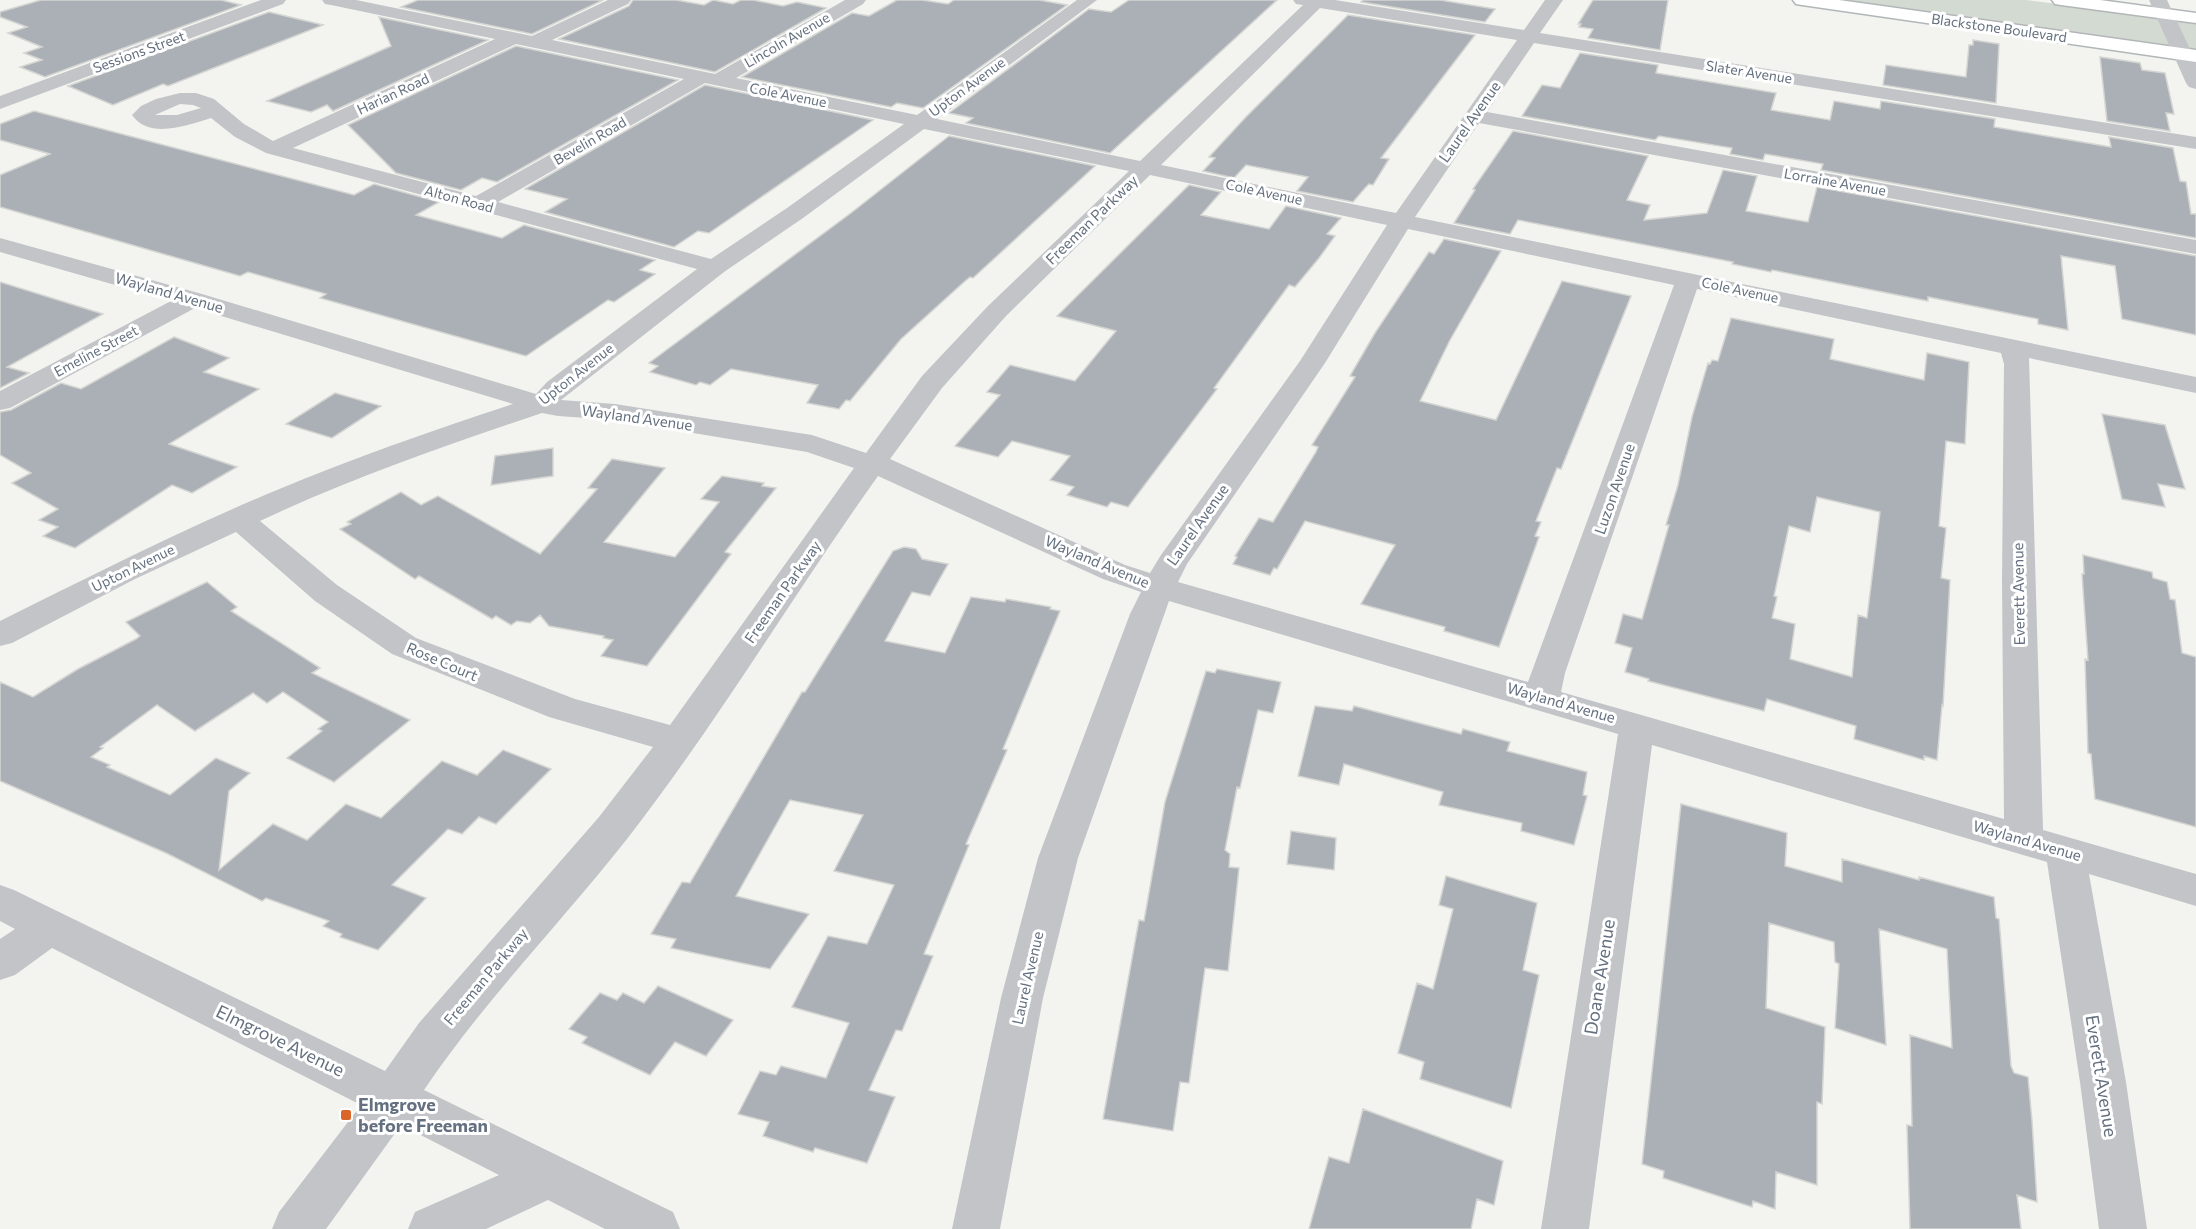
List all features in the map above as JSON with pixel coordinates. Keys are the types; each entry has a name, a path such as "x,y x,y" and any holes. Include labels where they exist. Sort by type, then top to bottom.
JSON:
{"main road":[{"name":"Blackstone Boulevard","path":"1802,0 2189,55"},
{"path":"2061,0 2161,7 2196,18"}],"street":[{"name":"Sessions Street","path":"0,103 277,0"},
{"name":"Cole Avenue","path":"331,0 380,4 523,40 2196,385"},
{"name":"Harian Road","path":"273,149 523,40 622,0"},
{"name":"Lincoln Avenue","path":"710,79 856,0"},
{"name":"Upton Avenue","path":"0,635 124,572 286,497 417,445 541,404 557,388 715,267 795,213 1088,0"},
{"name":"Laurel Avenue","path":"976,1229 1022,998 1058,858 1142,624 1158,587 1172,562 1312,363 1402,220 1554,0"},
{"name":"Slater Avenue","path":"1312,1 2196,143"},
{"name":"Freeman Parkway","path":"296,1229 354,1154 435,1037 613,828 679,740 932,382 957,352 1147,167 1312,1"},
{"path":"2161,7 2189,55 2196,83"},
{"name":"Bevelin Road","path":"479,204 710,79"},
{"path":"0,87 20,96"},
{"name":"Alton Road","path":"213,111 254,140 273,149 715,267"},
{"name":"Lorraine Avenue","path":"1474,116 2196,247"},
{"name":"Wayland Avenue","path":"0,245 193,299 541,404 558,408 615,412 812,444 871,464 874,463 1114,572 1158,587 2196,890"},
{"name":"Luzon Avenue","path":"1542,698 1548,673 1605,518 1688,279"},
{"name":"Emeline Street","path":"0,402 193,299"},
{"name":"Everett Avenue","path":"2013,349 2017,364 2018,581 2024,841"},
{"name":"Rose Court","path":"239,519 326,593 404,646 562,708 624,727 679,740"},
{"name":"Doane Avenue","path":"1565,1229 1637,725"},
{"name":"Everett Avenue","path":"2066,852 2103,1082 2122,1229"},
{"name":"Elmgrove Avenue","path":"0,902 656,1229"},
{"path":"0,962 50,927"},
{"path":"432,1229 549,1176"}],"shaded area":[{"path":"1829,0 2026,0 2196,22 2196,51"}],"building":[{"path":"41,0 221,0 241,5 45,77 20,67 42,60 24,53 42,47 8,33 27,27 0,17 0,12"},
{"path":"418,0 603,0 532,34 401,7"},
{"path":"633,0 676,0 704,5 713,0 733,4 741,0 753,0 783,6 797,2 826,8 715,72 559,39 629,6"},
{"path":"897,0 922,0 948,4 954,0 1039,0 1067,5 923,108 897,103 891,107 742,77 852,13 869,16"},
{"path":"1129,0 1277,0 1110,153 966,123 973,118 949,113 1089,9 1111,12"},
{"path":"1363,0 1440,0 1495,9 1485,22 1361,2"},
{"path":"1593,0 1668,0 1660,50 1588,38 1593,29 1579,27 1581,24 1578,24"},
{"path":"269,12 323,25 168,86 163,84 113,105 68,86"},
{"path":"1348,15 1475,35 1381,158 1389,159 1373,185 1369,184 1353,202 1297,191 1308,177 1246,165 1234,178 1203,171 1215,158 1209,157 1245,118"},
{"path":"379,17 488,40 333,111 327,105 311,112 267,101 391,46"},
{"path":"1973,40 1999,44 1996,103 1883,85 1886,65 1966,77 1969,45 1973,45"},
{"path":"516,46 678,80 497,182 482,178 461,190 396,173 348,125"},
{"path":"1580,53 1658,65 1656,73 1776,93 1771,110 1830,120 1834,101 1880,109 1881,101 1995,119 1994,127 2111,147 2109,137 2173,148 2180,181 2186,182 2191,214 2196,214 2196,238 1821,170 1823,164 1765,154 1763,160 1730,154 1732,148 1659,136 1655,140 1522,116 1542,85 1560,88"},
{"path":"2100,57 2140,63 2142,70 2165,73 2174,114 2166,113 2170,131 2107,121"},
{"path":"705,85 873,120 709,233 698,231 674,247 545,212 567,199 525,189"},
{"path":"34,111 354,195 374,184 439,202 416,215 502,238 524,225 655,260 640,270 655,274 614,302 608,300 526,356 320,298 326,294 248,272 240,276 0,207 0,175 50,154 0,140 0,124"},
{"path":"1513,131 1648,156 1627,200 1650,205 1644,220 1707,213 1723,170 1757,176 1746,211 1808,222 1817,187 2196,256 2196,335 2122,319 2115,266 2061,256 2068,330 2038,324 2038,319 1928,297 1928,301 1772,270 1771,272 1732,264 1733,262 1518,220 1510,234 1454,223 1475,190 1473,189"},
{"path":"949,136 1095,166 973,278 970,277 964,282 901,339 850,401 846,400 839,409 807,403 818,385 731,369 710,385 700,382 696,385 650,372 658,366 649,363 851,213"},
{"path":"1189,185 1221,192 1201,215 1269,229 1286,206 1341,218 1327,234 1335,236 1319,258 1295,287 1289,285 1214,388 1217,389 1128,507 1111,502 1107,507 1067,495 1074,487 1050,480 1070,456 1012,441 998,457 955,446 1000,395 987,392 1010,365 1075,381 1116,331 1057,316"},
{"path":"1444,239 1501,251 1450,340 1420,401 1496,420 1562,281 1631,296 1561,469 1557,468 1536,521 1541,522 1535,536 1539,537 1499,647 1444,631 1445,627 1361,604 1395,545 1305,521 1277,569 1274,568 1270,575 1233,564 1237,557 1235,556 1259,518 1273,522 1316,452 1318,447 1312,445 1355,377 1350,376 1375,333 1429,252 1434,254"},
{"path":"0,282 103,314 7,367 29,373 0,388"},
{"path":"1731,318 1834,339 1830,359 1924,380 1927,353 1969,362 1965,444 1946,441 1939,526 1946,528 1941,578 1950,580 1943,706 1937,760 1924,756 1924,760 1854,739 1856,726 1767,699 1764,711 1648,681 1649,679 1625,672 1632,648 1615,643 1623,614 1642,619 1669,525 1666,525 1678,485 1692,417 1708,363 1710,364 1712,360 1718,361","holes":["1817,497 1880,512 1867,618 1858,615 1852,677 1790,659 1795,624 1772,618 1777,597 1774,596 1789,526 1810,532"]},
{"path":"174,337 229,358 204,372 259,389 169,444 237,467 192,493 172,485 75,548 43,536 58,527 39,520 58,509 12,483 31,473 0,455 0,412 11,410 61,383 81,389"},
{"path":"335,393 381,406 332,438 286,424"},
{"path":"2102,414 2165,425 2185,489 2158,484 2165,507 2122,499"},
{"path":"553,448 553,476 491,485 495,456"},
{"path":"612,459 665,468 604,542 675,557 719,502 701,499 722,476 764,483 762,486 776,488 725,552 731,554 647,666 601,656 613,640 603,638 604,636 549,626 540,615 530,623 517,621 511,625 496,616 492,619 419,576 415,579 340,529 351,524 347,522 401,492 421,505 438,496 540,554 597,489 588,488"},
{"path":"904,547 916,549 922,559 948,564 930,596 912,592 885,641 945,653 971,597 1005,602 1006,599 1051,607 1050,609 1060,611 1003,749 1007,750 966,844 969,845 924,954 933,956 902,1031 896,1030 869,1090 895,1097 867,1163 815,1148 813,1152 763,1136 769,1122 738,1114 760,1071 776,1075 781,1066 826,1078 849,1023 792,1007 828,936 867,944 894,885 834,871 863,815 790,800 736,896 809,914 770,969 671,948 676,939 651,934 682,882 690,883 802,692 805,692 893,551"},
{"path":"2083,555 2152,572 2153,578 2167,582 2170,599 2175,600 2182,653 2196,657 2196,827 2095,799 2091,754 2088,753 2085,659 2088,660 2082,574 2084,574"},
{"path":"207,582 237,607 231,611 320,668 312,673 410,720 334,782 287,758 322,731 318,729 328,722 283,692 267,703 253,693 195,731 157,705 100,747 103,748 91,757 110,765 107,767 170,795 216,758 250,773 229,791 219,870 273,824 307,840 346,804 381,818 442,761 477,775 503,750 551,769 496,824 479,817 462,834 448,829 392,885 426,898 378,950 340,937 342,934 323,926 329,921 266,898 262,901 166,853 0,781 0,682 33,697 78,669 140,636 126,622"},
{"path":"1217,669 1281,682 1273,713 1258,710 1240,788 1237,787 1225,850 1230,854 1229,867 1239,868 1228,971 1205,968 1189,1083 1180,1082 1173,1131 1103,1119 1139,920 1144,921 1165,802 1206,671 1215,673"},
{"path":"1315,706 1352,711 1354,706 1461,734 1463,729 1510,742 1507,751 1587,772 1583,795 1587,796 1574,845 1521,831 1522,823 1439,805 1443,792 1344,764 1339,785 1298,776"},
{"path":"1681,804 1787,833 1785,866 1842,882 1842,859 1994,897 1996,918 1999,919 2011,1066 2014,1073 2028,1077 2032,1121 2037,1202 2017,1195 2021,1229 1910,1229 1907,1125 1912,1126 1910,1035 1952,1048 1947,949 1879,929 1886,1045 1835,1028 1839,964 1835,962 1834,942 1769,923 1766,1008 1825,1027 1822,1104 1817,1102 1817,1185 1776,1172 1775,1209 1753,1201 1752,1207 1663,1178 1664,1171 1642,1164"},
{"path":"1291,831 1336,838 1334,870 1287,864"},
{"path":"1446,876 1537,903 1523,970 1539,975 1511,1108 1420,1079 1424,1062 1398,1053 1417,983 1433,989 1453,909 1439,905"},
{"path":"658,986 733,1020 706,1056 675,1042 650,1075 582,1043 587,1037 569,1029 600,993 617,1000 623,993 644,1003"},
{"path":"1363,1109 1503,1161 1494,1205 1477,1199 1471,1229 1309,1229 1329,1157 1349,1163"}],"place":[{"name":"Elmgrove before Freeman","path":"346,1115"}]}
